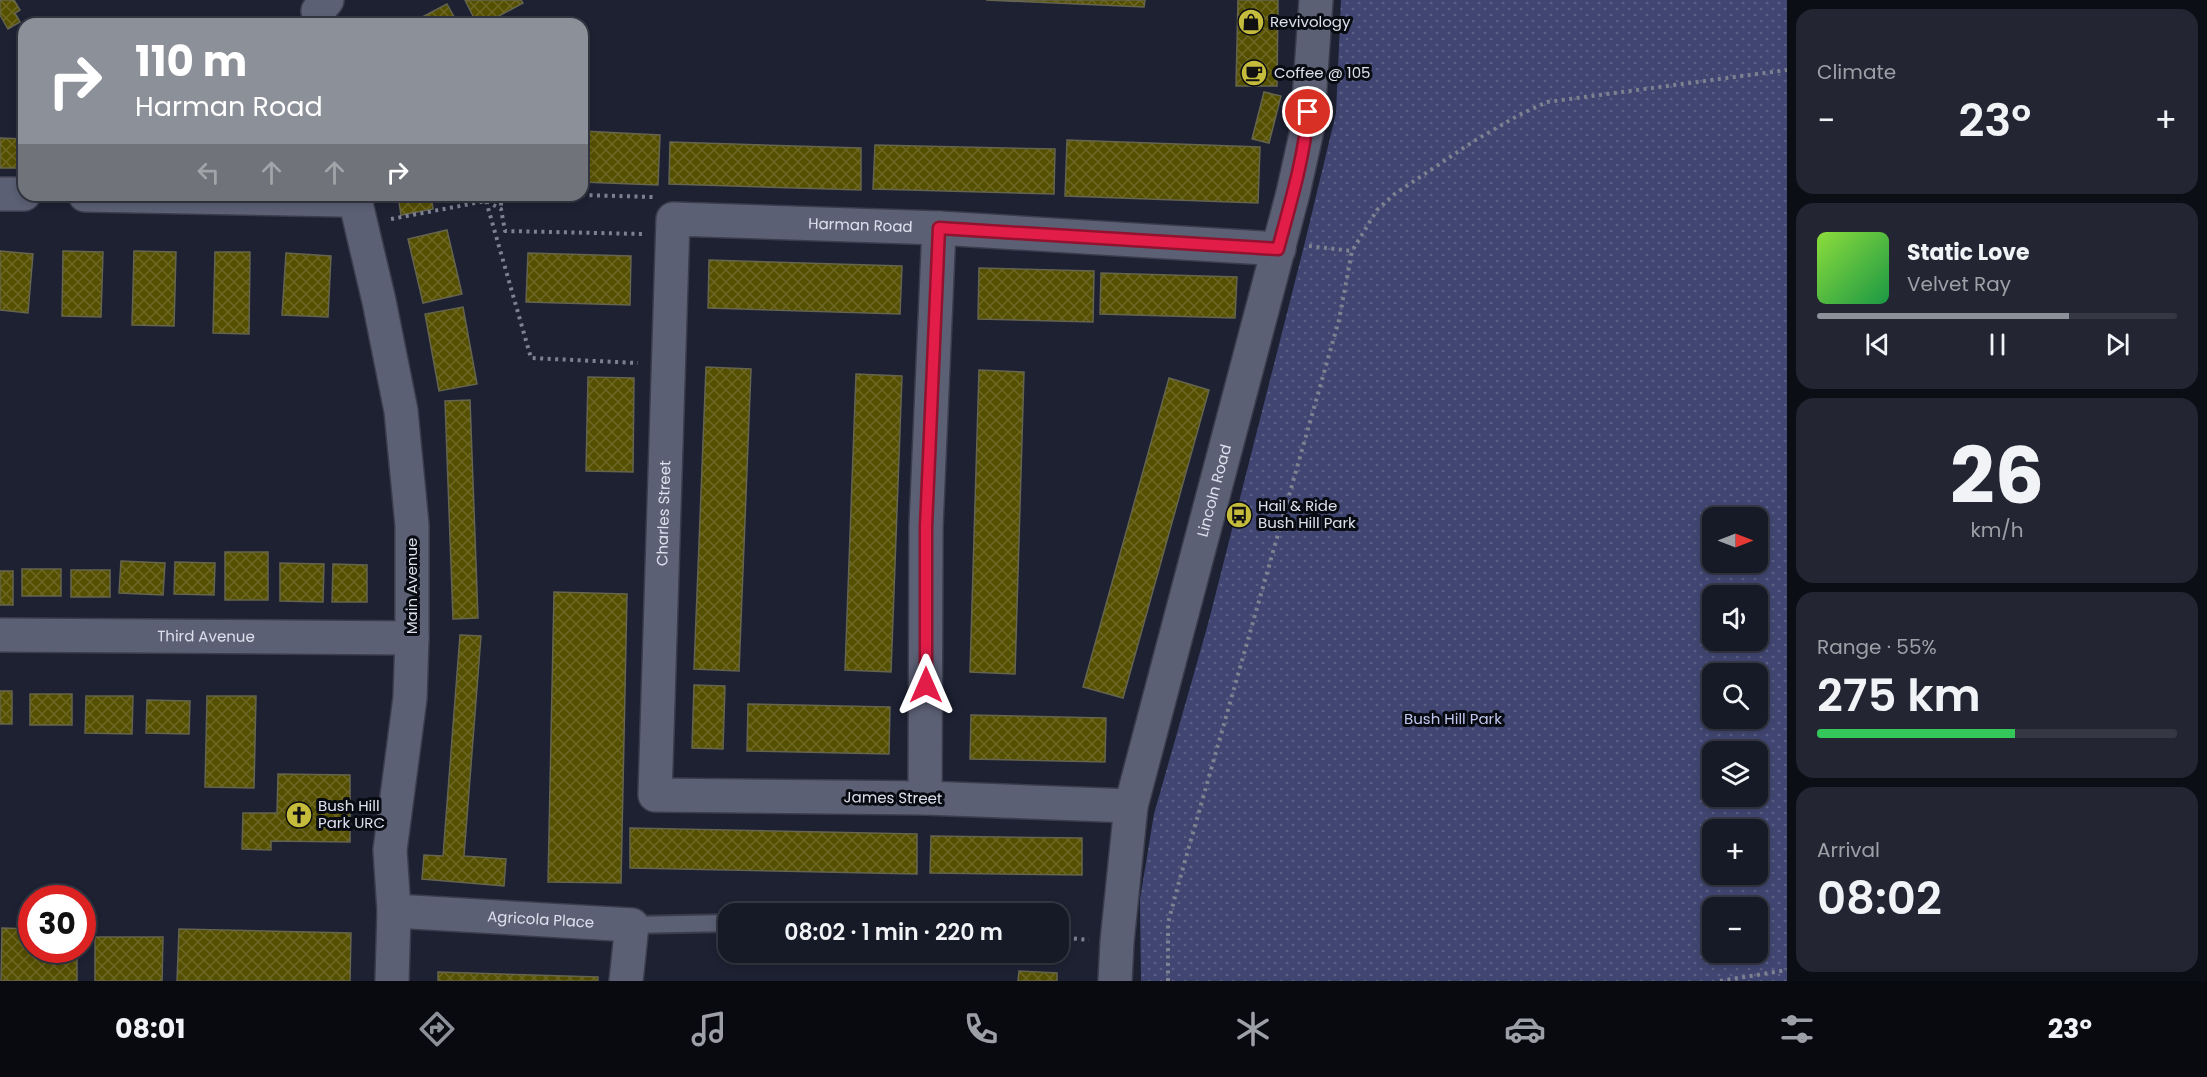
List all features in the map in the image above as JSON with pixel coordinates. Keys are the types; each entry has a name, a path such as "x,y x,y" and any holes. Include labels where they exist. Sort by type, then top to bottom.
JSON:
{"street":[{"name":"Lincoln Road","path":"1115,981 1116,942 1131,806 1278,249 1307,130 1316,0"},
{"path":"0,194 18,194"},
{"name":"Main Avenue","path":"356,206 379,301 401,411 412,525 410,698 390,850 394,911 392,981"},
{"name":"Harman Road","path":"673,226 939,228 1278,249"},
{"name":"Charles Street","path":"656,795 673,226"},
{"path":"925,798 926,527 939,228"},
{"name":"Third Avenue","path":"0,635 412,638"},
{"name":"James Street","path":"656,795 925,798 1131,806"},
{"name":"Agricola Place","path":"394,911 632,925"},
{"path":"626,981 632,925"}],"lane":[{"path":"632,925 718,923"}],"path":[{"path":"1168,981 1168,923 1339,320 1352,251 1377,210 1396,193 1492,131 1547,102 1787,70"},
{"path":"501,201 505,231 673,226 657,197 588,195"},
{"path":"356,206 486,201 501,209"},
{"path":"486,201 531,358 669,364"},
{"path":"1278,249 1304,246 1352,251"},
{"path":"1720,981 1787,970"}],"green space":[{"name":"Bush Hill Park","path":"1341,0 1787,0 1787,981 1141,981 1140,899 1154,814 1208,624 1336,113"}],"building":[{"path":"0,0 14,0 20,10 15,13 18,23 8,29 0,15"},
{"path":"465,0 521,0 523,3 495,18 474,18"},
{"path":"986,0 1145,0 1144,7"},
{"path":"1238,0 1278,0 1277,86 1236,86"},
{"path":"447,4 455,18 420,18"},
{"path":"1264,92 1281,96 1269,143 1252,139"},
{"path":"588,131 660,135 658,185 588,182"},
{"path":"0,138 18,139 18,168 0,168"},
{"path":"1067,140 1260,147 1258,203 1065,196"},
{"path":"670,142 861,148 861,190 669,184"},
{"path":"875,145 1055,149 1054,194 873,189"},
{"path":"399,201 432,201 433,209 401,215"},
{"path":"447,230 462,294 423,303 408,239"},
{"path":"0,251 33,254 28,313 0,310"},
{"path":"63,251 103,252 101,317 62,316"},
{"path":"134,251 176,252 174,326 132,325"},
{"path":"215,252 250,252 249,334 213,333"},
{"path":"286,253 331,256 328,317 282,315"},
{"path":"528,253 631,256 630,305 526,302"},
{"path":"709,260 902,266 900,314 708,308"},
{"path":"979,268 1094,271 1093,322 978,319"},
{"path":"1101,273 1237,277 1235,318 1100,314"},
{"path":"463,307 477,384 439,391 425,314"},
{"path":"706,367 751,369 739,671 694,669"},
{"path":"979,370 1024,372 1015,674 970,672"},
{"path":"856,374 902,376 891,672 845,670"},
{"path":"588,377 634,378 633,472 586,471"},
{"path":"1169,378 1209,390 1123,698 1083,687"},
{"path":"470,400 478,618 453,619 445,401"},
{"path":"225,552 268,552 268,600 225,600"},
{"path":"121,561 165,563 163,595 119,593"},
{"path":"175,562 215,563 214,595 174,594"},
{"path":"280,563 324,564 323,602 280,601"},
{"path":"333,564 367,565 367,602 332,602"},
{"path":"22,569 61,569 61,596 22,596"},
{"path":"71,570 110,570 110,597 71,597"},
{"path":"0,571 13,571 13,605 0,605"},
{"path":"554,592 627,594 621,883 548,882"},
{"path":"460,635 481,636 464,856 506,859 504,886 422,879 424,855 443,856"},
{"path":"694,685 725,686 723,749 692,748"},
{"path":"0,691 12,691 12,724 0,724"},
{"path":"30,694 72,694 72,725 30,725"},
{"path":"86,696 133,696 132,734 85,733"},
{"path":"207,696 256,696 254,788 205,787"},
{"path":"147,700 190,701 189,734 146,733"},
{"path":"748,704 890,707 889,754 747,751"},
{"path":"971,715 1106,718 1105,762 970,759"},
{"path":"278,774 350,775 350,842 271,841 271,850 242,849 243,813 277,813"},
{"path":"630,828 917,834 917,874 630,868"},
{"path":"931,836 1082,838 1082,875 930,873"},
{"path":"2,928 18,929 18,963 77,963 77,981 1,981"},
{"path":"179,929 351,933 350,981 177,981"},
{"path":"96,937 163,937 162,981 95,981"},
{"path":"1019,971 1057,973 1057,981 1018,981"},
{"path":"438,972 598,977 598,981 438,981"}],"place":[{"name":"Revivology","path":"1251,22"},
{"name":"Coffee @ 105","path":"1254,73"},
{"name":"Hail & Ride Bush Hill Park","path":"1239,515"},
{"name":"Bush Hill Park URC","path":"299,815"}],"route":[{"path":"926,685 926,527 939,228 1278,249 1307,130 1308,112"}]}
